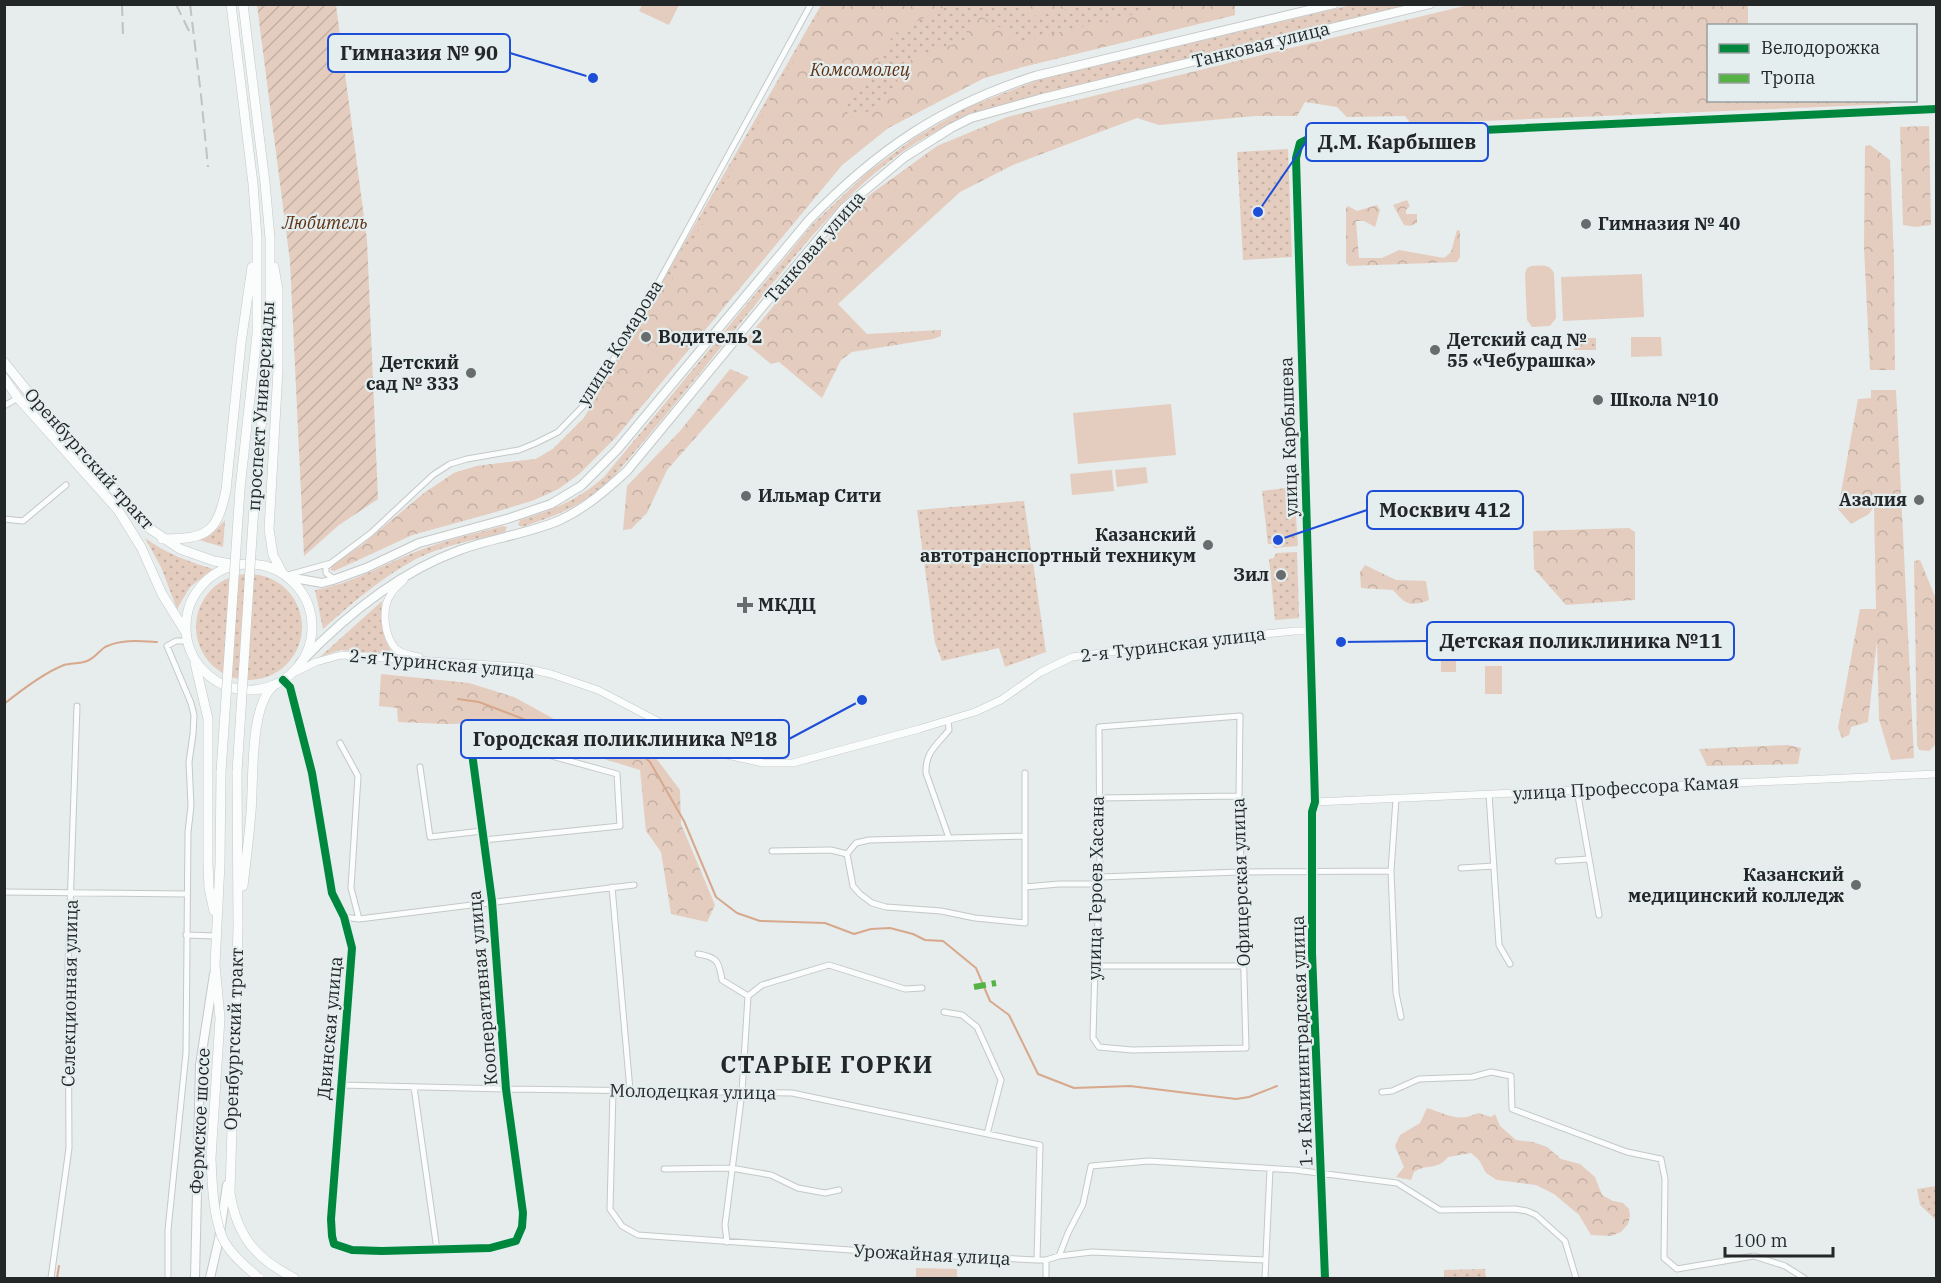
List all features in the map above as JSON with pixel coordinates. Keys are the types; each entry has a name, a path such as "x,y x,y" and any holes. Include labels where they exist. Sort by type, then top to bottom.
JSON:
{"main road":[{"name":"проспект Универсиады","path":"221,772 240,489 257,334 257,237 254,184 231,4"},
{"name":"проспект Универсиады","path":"237,772 255,490 270,334 270,238 243,4"},
{"name":"Танковая улица","path":"286,576 322,583 366,568 419,543 510,518 551,504 581,486 617,450 809,220 865,166 913,132 966,102 1006,85 1035,76 1334,4"},
{"name":"Танковая улица","path":"300,663 354,614 412,572 460,550 560,520 600,497 627,471 843,208 905,157 951,128 971,118 1039,99 1430,4"},
{"path":"162,539 187,538 204,533 213,528 222,513 241,343 257,237"},
{"path":"270,238 278,290 278,370 269,529 273,555 286,576"},
{"name":"Оренбургский тракт","path":"4,362 120,498 162,539 180,549 214,561 226,564 249,564"},
{"name":"Оренбургский тракт","path":"4,378 18,398 118,510 141,547 162,594 186,637"},
{"path":"510,518 515,534"},
{"path":"216,920 209,888 208,719 186,637 187,612 201,586 216,573 225,568 249,564 269,567 295,584 306,600 311,618 311,637 300,663 265,694 256,722 251,814 238,927"},
{"path":"193,658 212,678 229,687 256,690 283,680"},
{"name":"Оренбургский тракт","path":"221,772 220,863 215,965 220,1018 211,1158 213,1201 223,1238 236,1257 259,1278"},
{"name":"Оренбургский тракт","path":"237,772 238,927 230,1193 235,1220 243,1235 260,1256 277,1270 294,1278"},
{"name":"Фермское шоссе","path":"195,1278 200,1065 215,965"},
{"name":"Фермское шоссе","path":"210,1278 219,1239 230,1166"}],"street":[{"name":"улица Комарова","path":"286,576 331,563 371,533 433,475 450,464 519,450 536,443 558,432 590,399 651,296 811,4"},
{"name":"улица Карбышева","path":"1315,802 1296,158 1300,143 1310,138 1936,109"},
{"path":"4,406 18,398"},
{"path":"4,519 23,521 66,485"},
{"path":"331,563 326,567 326,573 335,579"},
{"path":"412,572 391,592 385,614 387,633 393,645 402,653 442,661"},
{"name":"2-я Туринская улица","path":"283,680 316,662 341,655 520,667 573,680 598,690 711,749 737,759 764,763 793,763 948,720 988,706 1041,672 1072,657 1145,646 1310,631"},
{"path":"168,1278 168,1230 186,1053 188,832 191,806 189,762 194,734 194,715 167,646 186,637"},
{"name":"Двинская улица","path":"283,680 290,687 312,773 332,893 345,917 352,948 331,1219 334,1244 362,1250 437,1250"},
{"name":"Селекционная улица","path":"51,1278 69,1148 69,966 77,706"},
{"name":"улица Героев Хасана","path":"1099,1047 1093,1038 1095,966 1098,946 1097,884 1100,877 1099,727 1240,716"},
{"name":"Офицерская улица","path":"1099,1047 1132,1050 1246,1048 1240,872 1240,716"},
{"path":"948,720 949,730 928,754 926,773 949,838"},
{"name":"Кооперативная улица","path":"437,1250 490,1248 516,1241 522,1227 523,1213 506,1089 492,901 468,731"},
{"path":"340,743 357,776 351,888 359,919"},
{"path":"483,840 620,826 617,774 548,755"},
{"path":"420,767 430,837 482,831"},
{"path":"1025,773 1025,836 1025,887 1025,923 975,918 941,911 886,907 872,903 853,886 847,854 856,843 869,840 1025,836"},
{"name":"улица Профессора Камая","path":"1315,802 1936,774"},
{"path":"1577,790 1599,915"},
{"path":"1490,794 1499,945 1510,964"},
{"path":"1098,798 1239,796"},
{"path":"1396,799 1391,871 1396,993 1401,1017"},
{"name":"1-я Калининградская улица","path":"1315,802 1312,812 1312,954 1325,1278"},
{"path":"772,851 831,850 847,854"},
{"path":"1558,861 1589,859"},
{"path":"1461,868 1494,866"},
{"path":"1100,877 1240,872 1391,871"},
{"path":"1025,887 1097,884"},
{"path":"345,917 359,919 634,885"},
{"path":"612,887 630,1090"},
{"path":"4,892 187,894"},
{"path":"186,935 216,936"},
{"path":"698,954 708,955 716,961 722,980 748,996"},
{"path":"727,1242 725,1225 742,1092 748,996 762,985 829,964 906,989 922,988"},
{"path":"1095,966 1244,966"},
{"path":"944,1012 962,1015 977,1027 1001,1080 987,1134"},
{"path":"1382,1092 1392,1091 1419,1079 1472,1077 1491,1072 1511,1076 1512,1109 1627,1152 1661,1159 1665,1179 1664,1258 1677,1269 1754,1256 1785,1266 1804,1278"},
{"name":"Молодецкая улица","path":"340,1085 792,1093 1040,1145 1037,1260"},
{"path":"414,1087 437,1250"},
{"name":"Урожайная улица","path":"613,1090 610,1209 622,1226 638,1235 1037,1260 1092,1252 1266,1260"},
{"path":"1059,1256 1083,1204 1090,1166 1149,1161 1322,1173 1397,1183 1440,1210 1515,1209 1527,1211 1542,1219 1565,1241 1576,1278"},
{"path":"664,1169 731,1168 771,1175 807,1190 825,1193 839,1190"},
{"path":"1265,1278 1270,1168"},
{"path":"1046,1260 1046,1278"}],"green space":[{"path":"642,4 679,5 669,25 639,11"},
{"path":"1030,4 1079,5 1034,16 1027,10"},
{"name":"Любитель","path":"257,5 336,5 367,240 378,499 339,525 304,556 290,261"},
{"name":"Комсомолец","path":"821,5 1235,5 1235,15 984,78 888,128 842,165 616,437 579,474 558,489 534,500 412,535 334,571 331,570 331,566 362,545 423,494 454,473 477,466 536,459 553,449 584,418"},
{"name":"Комсомолец","path":"824,5 948,5 894,34 860,88 840,103 851,117 879,108 913,57 964,41 969,23 982,17 1023,41 1159,8 1163,5 1235,5 1235,15 984,78 888,128 842,165 616,437 579,474 558,489 534,500 412,535 334,571 331,570 331,566 362,545 423,494 454,473 477,466 536,459 553,449 584,418 670,282"},
{"path":"1351,5 1405,5 1006,104 958,121 921,140 893,158 868,179 820,227 608,483 568,510 522,527 518,525 520,520 575,498 604,477 813,224 868,172 916,137 968,107 1038,80"},
{"path":"1468,5 1748,5 1748,24 1707,24 1707,102 1890,102 1891,104 1411,124 1405,116 1347,117 1337,107 1305,102 1297,116 1255,116 1159,125 1137,118 1013,165 960,192 838,304 867,334 941,330 941,336 852,352 841,360 822,398 779,362 771,364 744,342 857,204 937,146 1007,117"},
{"path":"1929,126 1931,225 1915,227 1903,225 1900,127"},
{"path":"1870,145 1890,160 1895,370 1870,370 1864,247 1865,146"},
{"path":"1288,149 1292,257 1243,260 1237,152"},
{"path":"1407,200 1410,206 1406,214 1417,214 1417,223 1410,226 1404,225 1393,205"},
{"path":"1377,205 1380,210 1375,227 1364,221 1356,221 1359,258 1382,258 1399,250 1444,258 1451,252 1457,230 1460,231 1460,257 1457,262 1349,266 1346,262 1346,208 1348,206 1357,211"},
{"path":"1547,266 1554,273 1556,318 1550,326 1532,327 1527,320 1525,274 1527,268"},
{"path":"1642,274 1644,317 1563,321 1561,277"},
{"path":"1631,337 1661,337 1662,356 1631,357"},
{"path":"1574,338 1596,338 1596,350 1574,350"},
{"path":"730,369 749,377 667,470 647,513 631,529 623,530 627,486 680,431"},
{"path":"1871,390 1896,390 1914,758 1891,760 1879,719 1877,641 1868,722 1851,727 1849,735 1842,738 1838,728 1860,609 1876,609 1874,506 1869,514 1851,524 1838,509 1858,399 1871,398"},
{"path":"1171,404 1176,455 1078,464 1073,413"},
{"path":"1146,467 1148,483 1117,487 1115,470"},
{"path":"1112,470 1114,491 1072,495 1070,474"},
{"path":"1294,487 1298,546 1274,548 1273,544 1268,544 1262,491"},
{"path":"1024,501 1046,652 1005,667 999,648 942,661 935,643 917,510"},
{"path":"225,520 223,547 196,539 214,532"},
{"path":"503,526 507,527 505,532 437,550 403,566 367,591 323,629 315,590 356,578 433,545"},
{"path":"1629,528 1635,532 1635,600 1566,605 1534,569 1533,531"},
{"path":"145,538 178,557 213,569 190,587 177,609 161,567"},
{"path":"1297,552 1299,618 1275,620 1269,559 1274,558 1276,553"},
{"path":"1920,560 1936,599 1936,744 1929,751 1919,750 1917,745 1914,561"},
{"path":"1365,565 1396,580 1426,581 1429,600 1413,604 1405,602 1393,590 1361,588 1360,572"},
{"path":"249,574 269,578 287,589 298,607 302,627 298,647 287,665 269,676 249,680 229,676 211,665 200,647 196,627 200,607 211,589 229,578"},
{"path":"382,601 383,629 393,654 340,650 320,657"},
{"path":"1441,656 1456,656 1456,672 1441,672"},
{"path":"1485,666 1502,666 1502,694 1485,694"},
{"path":"381,674 469,683 514,697 565,725 598,720 647,746 680,790 681,824 715,905 707,922 671,914 661,852 646,831 640,770 514,731 502,723 398,722 397,708 379,706"},
{"path":"1788,745 1801,748 1798,764 1707,766 1699,749"},
{"path":"1427,1108 1458,1117 1478,1113 1491,1117 1495,1114 1500,1126 1516,1140 1547,1147 1561,1159 1580,1164 1595,1177 1602,1195 1623,1203 1629,1209 1628,1224 1621,1232 1611,1236 1591,1235 1579,1215 1554,1194 1536,1185 1497,1180 1486,1173 1479,1160 1471,1153 1448,1157 1436,1166 1419,1169 1414,1172 1411,1180 1396,1177 1404,1167 1395,1146 1400,1135 1420,1123"},
{"path":"1936,1186 1936,1220 1920,1205 1917,1189"},
{"path":"916,1268 957,1269 957,1278 916,1278"},
{"path":"1485,1269 1486,1278 1444,1278 1444,1270"}],"waterway":[{"path":"4,704 49,672 64,665 87,661 111,644 131,641 157,642"},
{"path":"458,699 479,702 600,745 628,742 650,762 684,821 716,897 737,913 760,921 825,923 854,934 871,929 890,928 925,940 943,941 976,968 990,1001 1009,1015 1038,1074 1074,1088 1130,1086 1236,1099 1249,1097 1277,1086"},
{"path":"57,1278 59,1266"}],"railway":[{"path":"122,4 123,35"},
{"path":"176,4 189,31"},
{"path":"190,4 208,167"}],"marked path":[{"path":"974,987 996,983"}],"cycle path":[{"path":"1325,1278 1312,953 1312,812 1315,802 1296,158 1300,143 1310,138 1936,109"},
{"path":"283,680 290,687 312,773 332,893 344,917 352,948 331,1219 334,1244 352,1250 490,1248 516,1241 522,1227 523,1213 506,1089 492,901 469,731"}],"place":[{"name":"Гимназия № 90","path":"593,78"},
{"name":"Д.М. Карбышев","path":"1258,212"},
{"name":"Гимназия № 40","path":"1586,224"},
{"name":"Водитель 2","path":"646,337"},
{"name":"Детский сад № 55 «Чебурашка»","path":"1435,350"},
{"name":"Детский сад № 333","path":"471,373"},
{"name":"Школа №10","path":"1598,400"},
{"name":"Ильмар Сити","path":"746,496"},
{"name":"Азалия","path":"1919,500"},
{"name":"Москвич 412","path":"1278,540"},
{"name":"Казанский автотранспортный техникум","path":"1208,545"},
{"name":"Зил","path":"1281,575"},
{"name":"МКДЦ","path":"745,605"},
{"name":"Детская поликлиника №11","path":"1341,642"},
{"name":"Городская поликлиника №18","path":"862,700"},
{"name":"Казанский медицинский колледж","path":"1856,885"}],"district":[{"name":"СТАРЫЕ ГОРКИ","path":"827,1065"}]}
